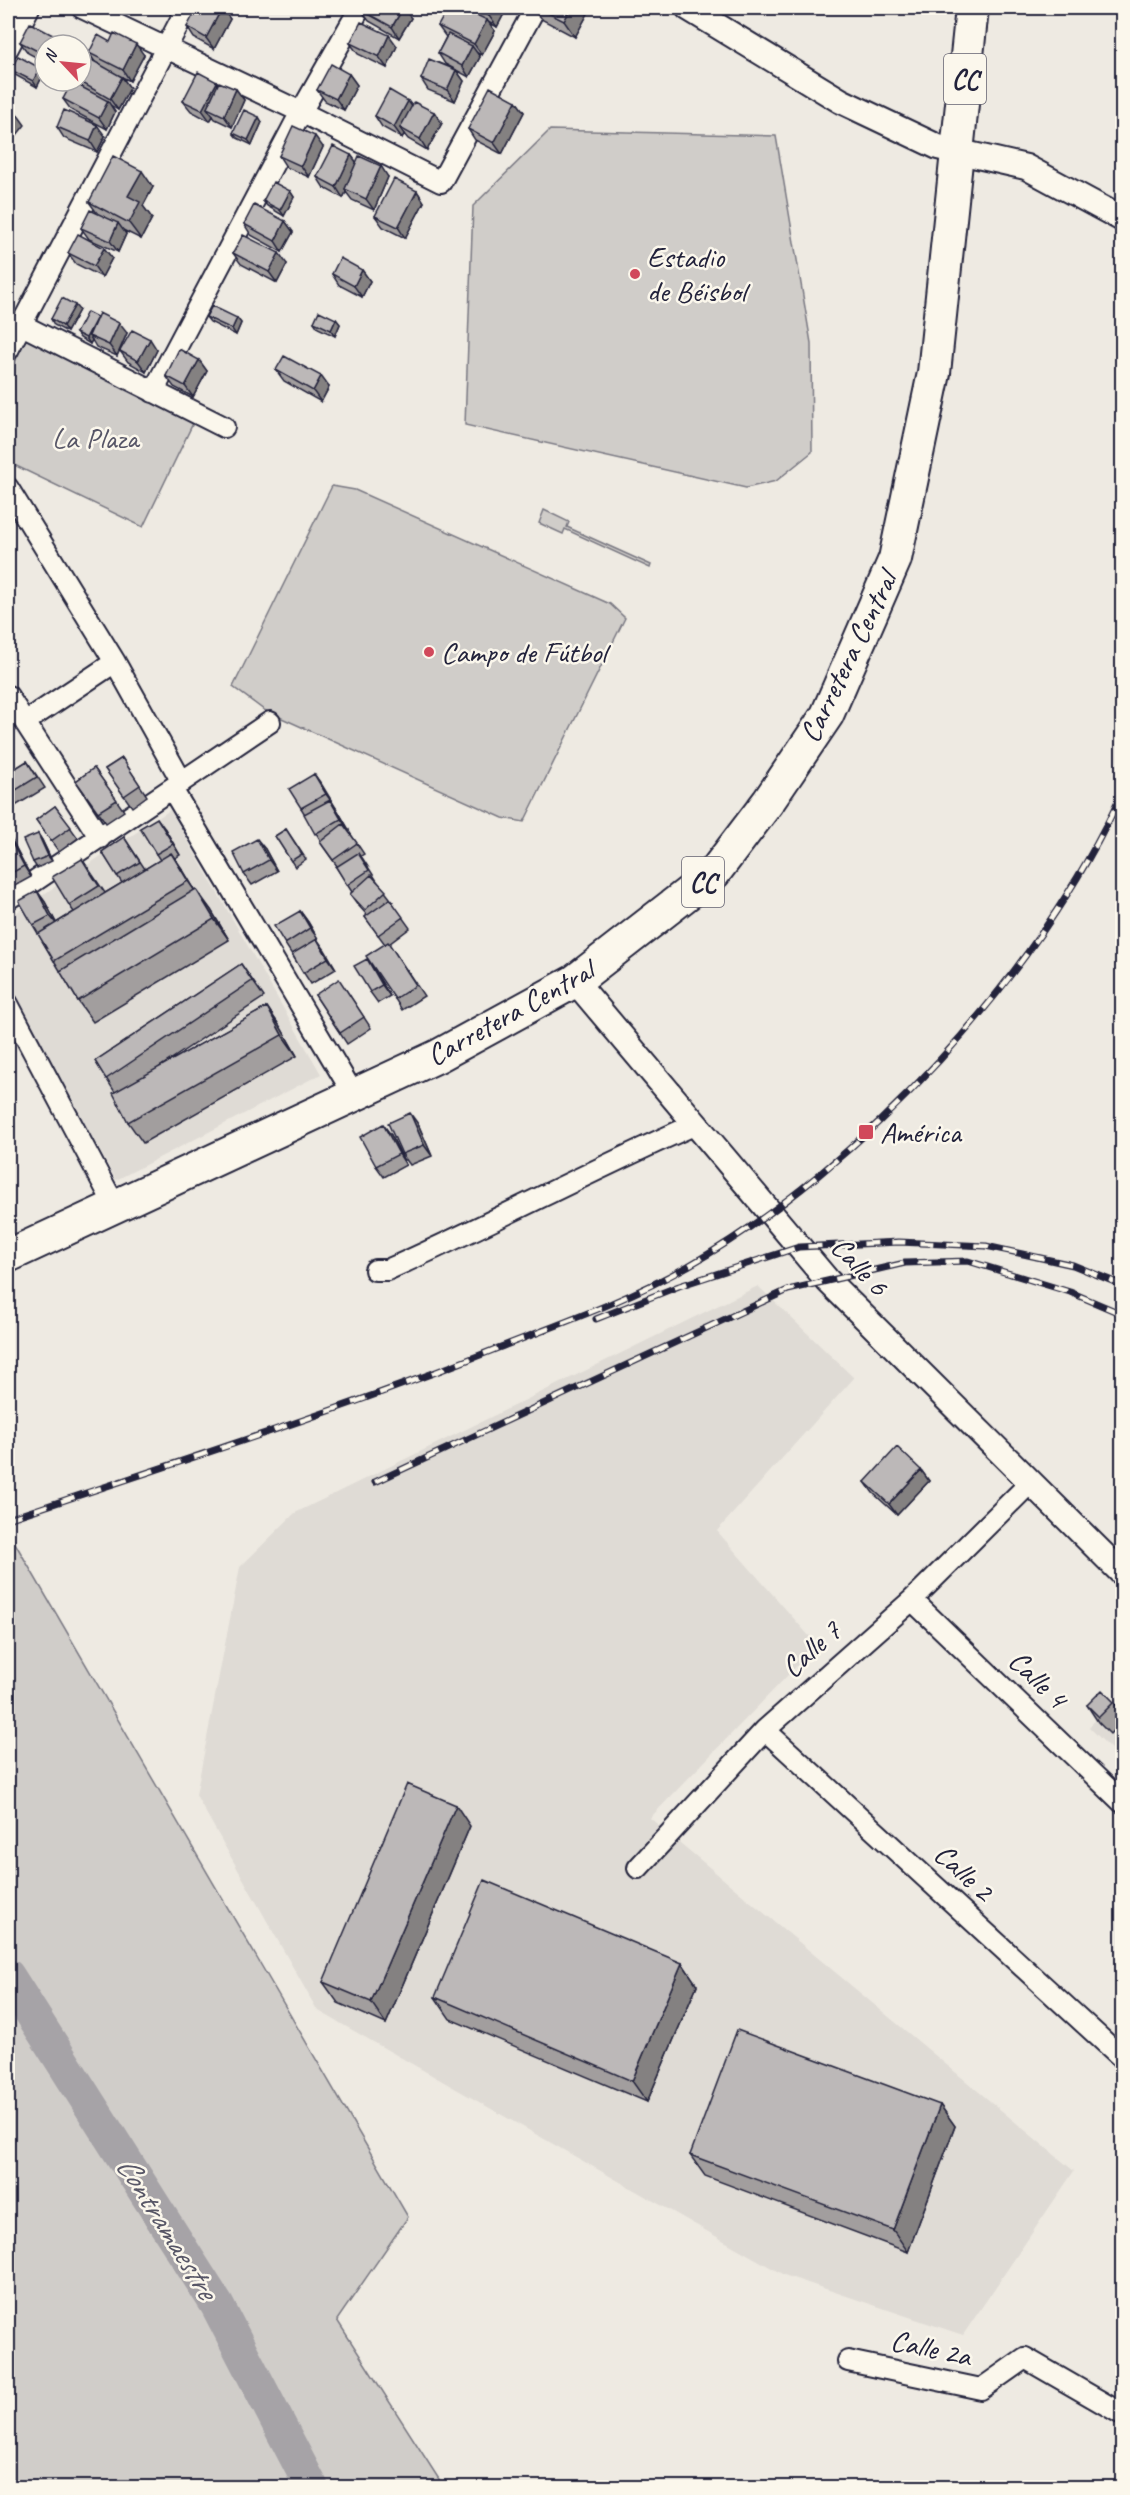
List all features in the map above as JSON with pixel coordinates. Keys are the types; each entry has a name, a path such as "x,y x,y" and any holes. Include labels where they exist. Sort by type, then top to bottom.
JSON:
{"highway":[{"name":"Carretera Central","path":"8,1256 438,1056 575,981 714,873 768,802 827,715 895,559 934,373 972,8"}],"street":[{"path":"8,48 29,8"},
{"path":"82,8 301,112 441,182 535,8"},
{"path":"9,345 187,8"},
{"path":"153,392 301,112 360,8"},
{"path":"688,8 841,101 938,147 1026,167 1122,219"},
{"path":"20,324 224,428"},
{"path":"8,488 115,662 177,786 354,1095"},
{"path":"25,722 115,662"},
{"path":"8,696 100,838"},
{"path":"8,899 270,722"},
{"name":"Calle 6","path":"575,981 828,1281 1122,1573"},
{"path":"8,1004 116,1206"},
{"path":"375,1270 387,1270 481,1229 525,1204 696,1124"},
{"name":"Calle 7","path":"638,1868 765,1730 912,1600 1030,1483"},
{"name":"Calle 4","path":"912,1600 1122,1802"},
{"name":"Calle 2","path":"765,1730 1122,2058"},
{"name":"Calle 2a","path":"848,2361 981,2389 1025,2358 1122,2414"}],"shaded area":[{"path":"170,810 321,1074 116,1180 8,985 8,918"},
{"path":"758,1286 854,1378 717,1531 817,1645 650,1818 1074,2171 963,2335 784,2275 317,2010 196,1795 240,1567 295,1513"},
{"path":"1122,1692 1122,1760 1089,1727"}],"green space":[{"name":"Estadio de Béisbol","path":"550,130 776,136 811,343 812,452 776,481 746,488 465,425 473,206"},
{"name":"La Plaza","path":"26,338 195,419 143,527 8,462 8,377"},
{"name":"Campo de Fútbol","path":"332,486 355,490 610,604 625,618 524,822 503,818 264,710 233,687"},
{"path":"544,510 569,522 567,527 651,565 650,568 565,529 563,534 539,523"},
{"path":"8,1531 408,2217 337,2320 444,2487 8,2487"}],"building":[{"path":"197,8 222,8 206,38 187,27"},
{"path":"363,8 403,8 392,27 361,10"},
{"path":"448,8 462,8 487,20 474,44 438,26"},
{"path":"474,8 493,8 489,16"},
{"path":"538,8 571,8 564,21"},
{"path":"361,22 389,35 379,57 350,43"},
{"path":"30,23 49,33 33,33 33,49 20,42"},
{"path":"114,33 136,44 123,70 93,55 93,45 98,35 110,42"},
{"path":"448,34 472,46 462,66 438,53"},
{"path":"18,56 33,64 33,81 11,70"},
{"path":"429,59 456,70 447,90 421,79"},
{"path":"93,61 122,77 110,99 93,89"},
{"path":"331,64 349,74 336,99 317,90"},
{"path":"198,72 217,82 202,110 183,101"},
{"path":"219,82 236,89 224,116 207,108"},
{"path":"490,87 516,101 494,143 468,129"},
{"path":"389,90 408,101 394,127 375,116"},
{"path":"66,93 93,93 108,101 99,118 63,99"},
{"path":"414,102 434,112 420,139 400,128"},
{"path":"8,106 17,114 8,126"},
{"path":"64,110 97,125 90,141 57,127"},
{"path":"244,110 259,117 248,140 233,133"},
{"path":"293,126 315,136 301,166 279,156"},
{"path":"333,146 351,155 336,187 317,177"},
{"path":"113,156 142,171 128,196 140,202 129,223 89,202"},
{"path":"359,156 381,166 366,199 345,189"},
{"path":"394,179 417,191 398,227 375,216"},
{"path":"273,182 290,191 280,210 263,201"},
{"path":"254,205 285,221 275,241 244,224"},
{"path":"90,210 118,223 110,241 81,228"},
{"path":"78,234 104,248 94,266 68,253"},
{"path":"243,235 279,253 269,272 233,253"},
{"path":"340,258 362,270 354,286 332,274"},
{"path":"62,298 75,305 63,326 51,319"},
{"path":"212,306 237,318 232,329 206,317"},
{"path":"319,311 336,319 331,330 314,322"},
{"path":"87,312 97,317 86,338 76,333"},
{"path":"99,313 119,323 109,345 89,336"},
{"path":"132,330 150,339 138,361 120,351"},
{"path":"179,349 199,360 185,386 166,376"},
{"path":"284,356 321,376 313,391 276,370"},
{"path":"122,758 140,785 124,796 105,769"},
{"path":"27,761 37,777 8,795 8,773"},
{"path":"94,768 117,800 98,812 76,781"},
{"path":"314,774 326,794 301,808 289,789"},
{"path":"330,800 341,819 315,834 304,814"},
{"path":"55,806 71,827 51,841 36,820"},
{"path":"157,818 173,844 156,854 140,828"},
{"path":"343,824 357,843 333,860 320,842"},
{"path":"286,829 302,854 291,861 275,836"},
{"path":"38,834 48,856 33,862 23,840"},
{"path":"8,836 24,866 8,875"},
{"path":"124,837 140,862 117,876 102,852"},
{"path":"257,839 269,860 244,874 233,852"},
{"path":"171,853 188,881 54,961 38,934"},
{"path":"358,853 369,870 347,885 336,867"},
{"path":"82,859 99,886 69,905 52,877"},
{"path":"371,875 386,891 365,910 350,894"},
{"path":"196,889 214,919 78,1001 60,971"},
{"path":"37,891 50,916 33,925 19,901"},
{"path":"390,899 403,917 378,935 365,917"},
{"path":"300,911 310,928 285,944 274,926"},
{"path":"317,939 328,958 303,973 292,954"},
{"path":"388,942 416,985 395,999 366,956"},
{"path":"367,959 382,985 370,992 354,966"},
{"path":"241,964 252,981 106,1079 95,1061"},
{"path":"339,979 364,1017 340,1033 315,995"},
{"path":"267,1007 282,1035 128,1122 113,1093"},
{"path":"410,1113 424,1145 402,1154 388,1123"},
{"path":"383,1124 399,1154 376,1166 360,1137"},
{"path":"897,1447 921,1470 889,1504 865,1482"},
{"path":"1102,1690 1114,1702 1099,1717 1087,1705"},
{"path":"407,1784 456,1805 371,2002 323,1982"},
{"path":"484,1880 682,1963 632,2081 435,1997"},
{"path":"737,2030 940,2105 893,2230 690,2155"}],"waterway":[{"name":"Contramaestre","path":"8,1976 217,2305 312,2488"}],"railway":[{"path":"8,1519 315,1416 570,1320 665,1278 753,1225 817,1176 880,1121 939,1061 994,996 1044,929 1087,861 1122,793"},
{"path":"596,1319 679,1286 799,1247 899,1242 986,1246 1073,1265 1122,1285"},
{"path":"375,1482 788,1290 905,1263 968,1261 1070,1292 1122,1314"}],"place":[{"name":"Estadio de Béisbol","path":"635,274"},
{"name":"Campo de Fútbol","path":"429,652"},
{"name":"América","path":"866,1132"}]}
